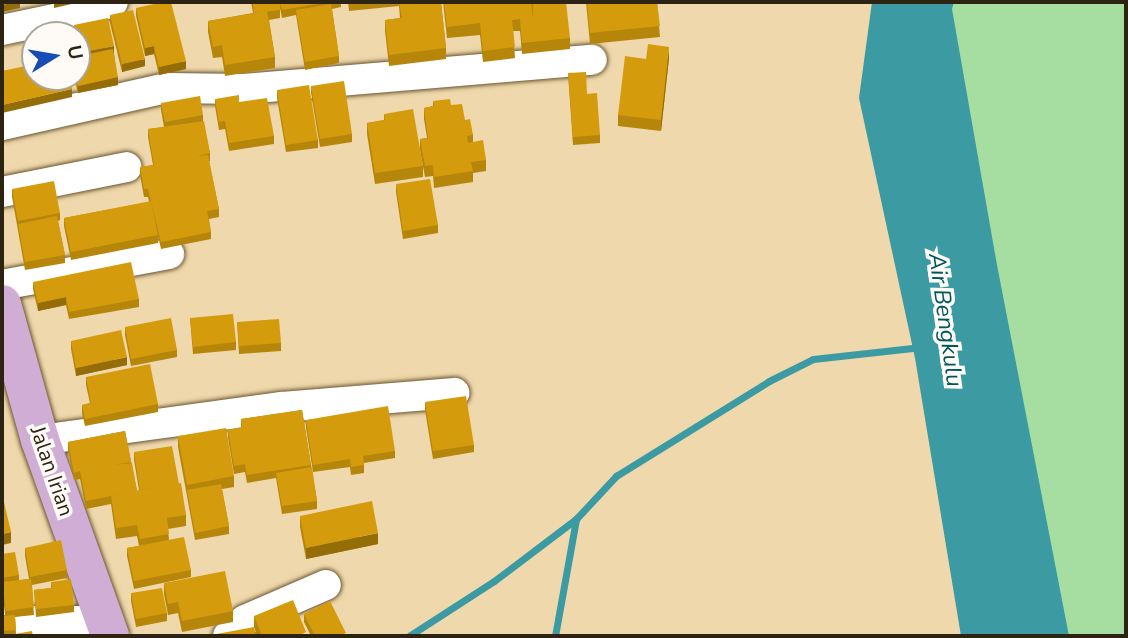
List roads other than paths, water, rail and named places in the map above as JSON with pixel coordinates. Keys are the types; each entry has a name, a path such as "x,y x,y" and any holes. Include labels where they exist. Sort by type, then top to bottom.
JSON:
{"main road":[{"name":"Jalan Irian","path":"2,304 9,351 107,628"}],"street":[{"path":"2,30 68,16 113,2"},
{"path":"2,125 166,88 244,89 592,60"},
{"path":"2,192 127,167"},
{"path":"2,285 169,254"},
{"path":"40,440 282,407 454,393"},
{"path":"228,636 245,620 326,585"},
{"path":"2,621 107,628"}],"water":[{"name":"Air Bengkulu","path":"872,2 954,2 952,9 997,265 1069,636 961,636 915,358 859,98"}],"waterway":[{"path":"409,636 494,581 576,519 616,476 769,381 813,359 921,347"},
{"path":"555,636 576,519"}]}
